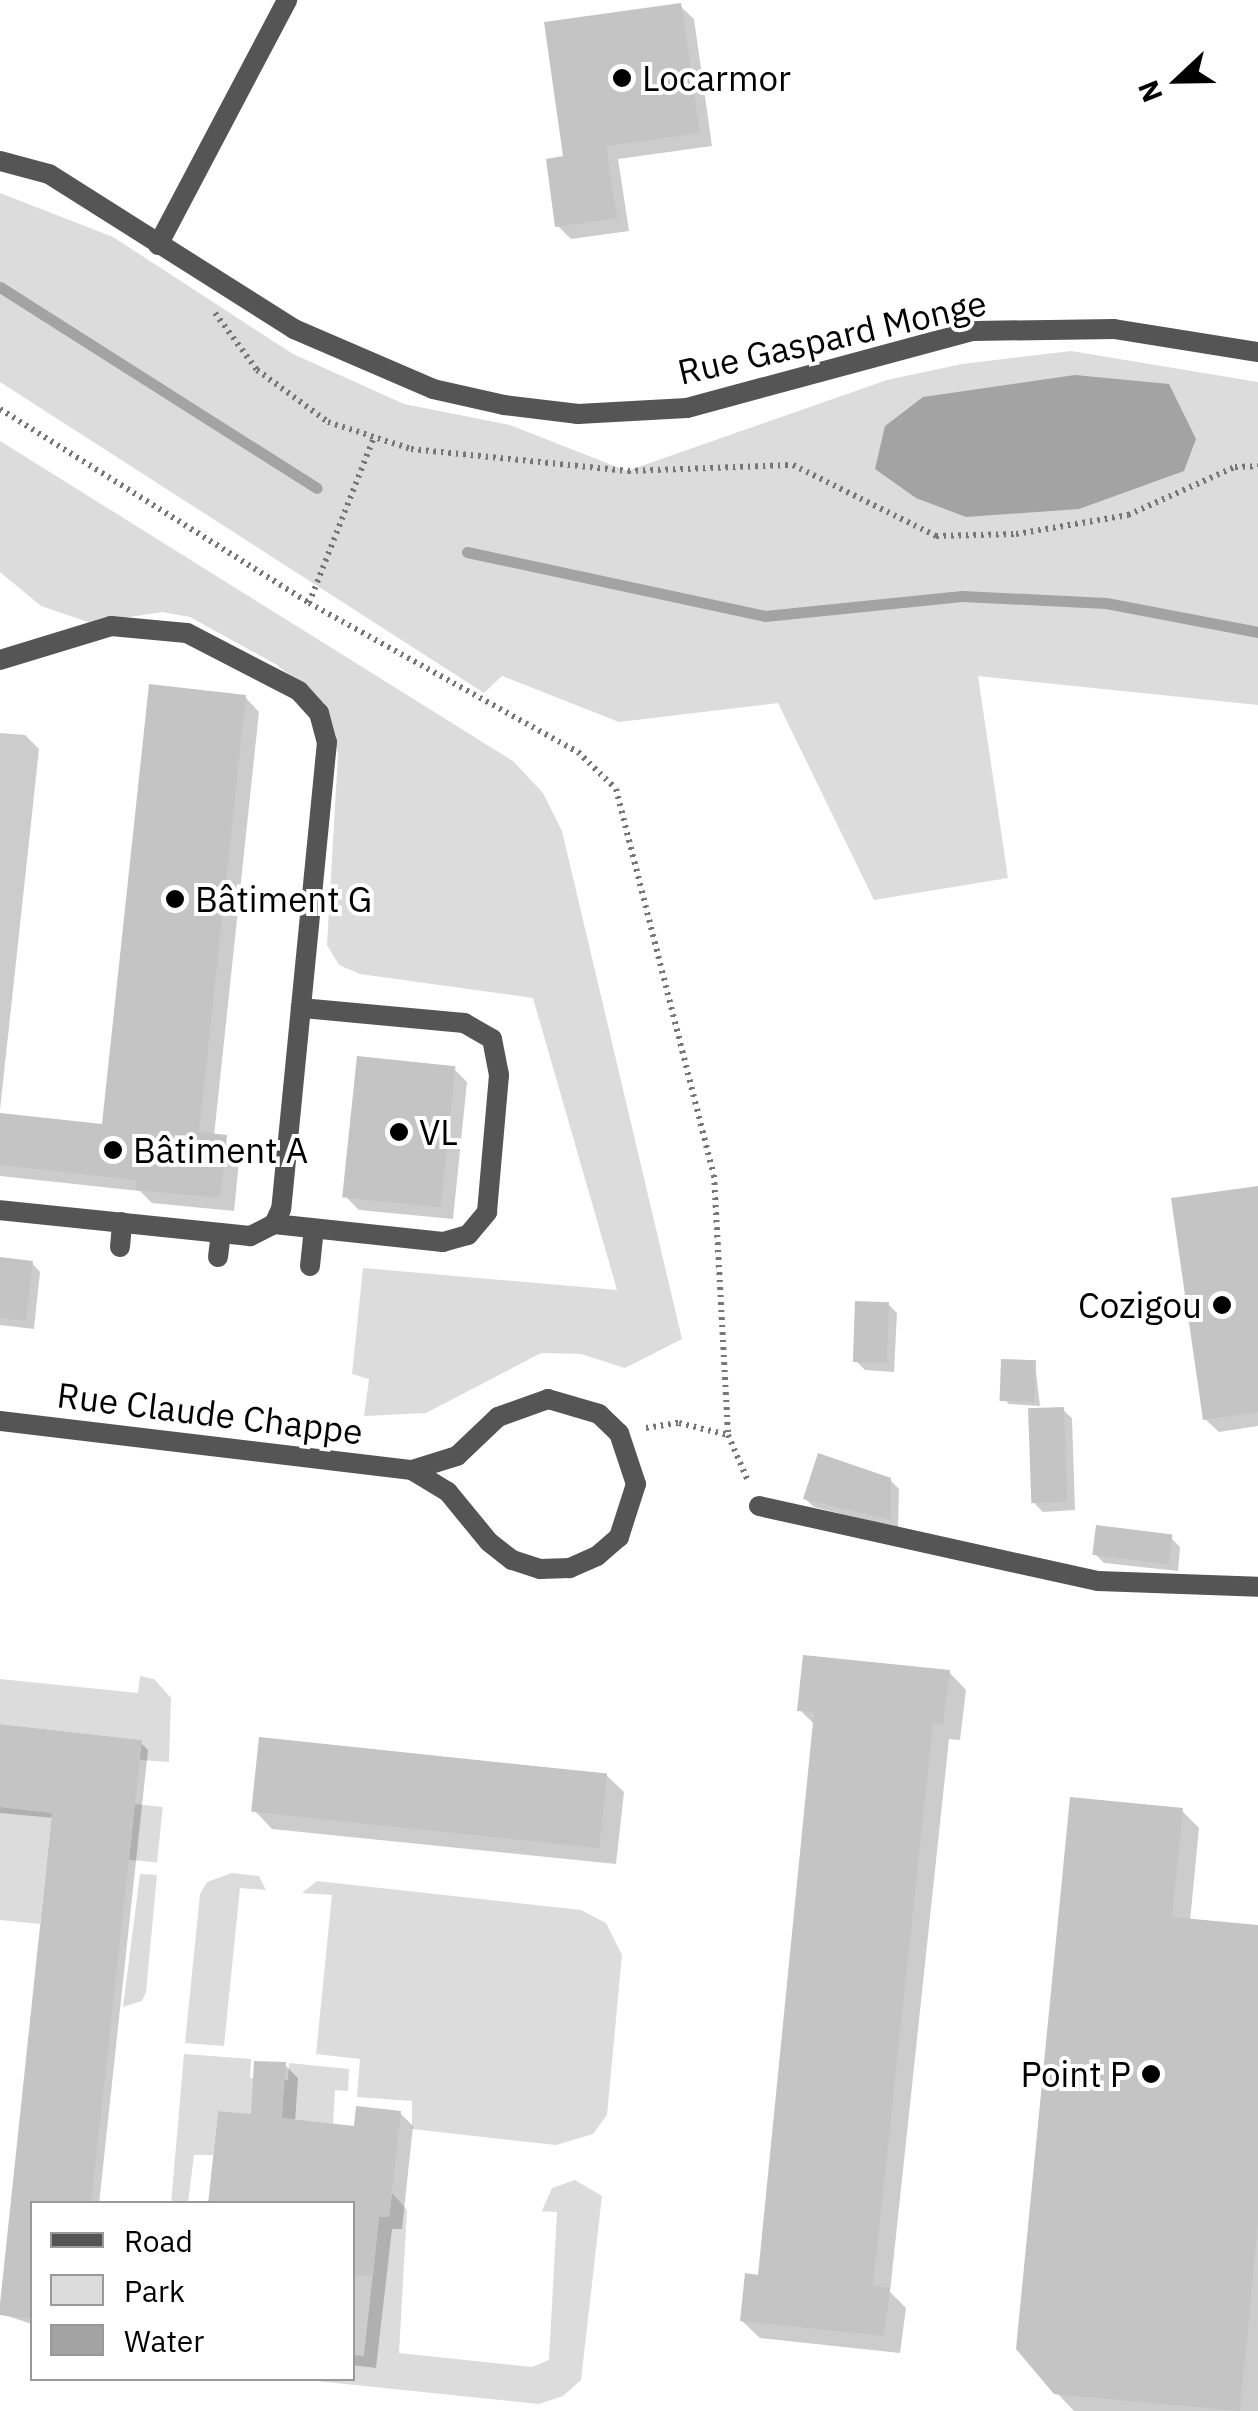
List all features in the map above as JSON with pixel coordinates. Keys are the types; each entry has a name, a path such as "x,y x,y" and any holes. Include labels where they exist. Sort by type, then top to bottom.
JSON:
{"street":[{"path":"158,244 286,0"},
{"name":"Rue Gaspard Monge","path":"0,161 48,174 158,244 200,276 294,329 434,389 578,414 687,408 973,331 1114,329 1258,352"},
{"path":"0,660 23,645 111,626 158,626 187,633 310,701 326,742 282,1208 274,1224"},
{"path":"0,1210 250,1236 274,1224 442,1242 468,1235 487,1212 499,1058 478,1026 301,1008"},
{"path":"120,1247 122,1222"},
{"path":"310,1266 314,1230"},
{"path":"218,1256 221,1233"},
{"path":"548,1399 600,1414 619,1433 632,1457 632,1510 619,1536 570,1568 540,1569 512,1560 448,1492 412,1470 457,1456 498,1418 548,1399"},
{"name":"Rue Claude Chappe","path":"0,1421 412,1470"},
{"path":"759,1506 1098,1581 1258,1588"}],"path":[{"path":"200,276 220,324 257,370 328,422 410,449 628,470 793,465 936,536 1016,534 1128,516 1234,467 1258,466"},
{"path":"0,409 308,604 578,752 616,788 714,1175 728,1435 759,1506"},
{"path":"308,604 374,437"},
{"path":"619,1433 679,1423 728,1435"}],"green space":[{"path":"0,193 113,237 293,354 404,404 510,425 627,471 887,380 962,364 1071,351 1258,382 1258,705 978,676 1008,878 874,900 778,703 619,722 502,676 484,693 0,382"},
{"path":"0,441 513,761 543,793 562,831 682,1339 625,1368 581,1354 541,1353 426,1413 364,1416 369,1379 352,1374 363,1268 617,1290 533,998 360,974 339,965 327,945 338,754 324,703 277,665 190,617 162,612 91,623 41,606 0,572"},
{"path":"140,1676 154,1679 171,1698 169,1762 140,1760 141,1740 0,1724 0,1679 138,1693"},
{"path":"135,1804 163,1807 157,1863 129,1860"},
{"path":"0,1807 52,1813 40,1924 0,1920"},
{"path":"232,1873 259,1876 266,1890 240,1888 224,2046 185,2043 200,1894 207,1882"},
{"path":"140,1874 157,1875 146,1992 142,2001 123,2007"},
{"path":"317,1881 581,1910 606,1923 622,1955 607,2115 593,2134 556,2145 412,2129 412,2101 357,2097 360,2059 316,2054 332,1895 302,1893"},
{"path":"184,2054 251,2059 250,2078 288,2080 289,2063 349,2069 348,2091 335,2090 333,2124 218,2111 213,2155 194,2155 188,2201 171,2201"},
{"path":"575,2180 602,2196 581,2380 563,2396 539,2404 316,2381 355,2381 355,2355 364,2356 379,2217 389,2217 392,2193 407,2210 399,2353 532,2367 549,2360 557,2212 542,2211 552,2188"}],"water":[{"path":"1075,375 1169,384 1196,439 1184,471 1079,509 966,517 916,498 875,469 885,426 923,397"}],"building":[{"name":"Locarmor","path":"681,3 700,133 606,146 617,218 555,227 546,159 563,156 544,22"},
{"name":"Bâtiment G","path":"149,684 246,695 199,1132 227,1135 220,1198 136,1190 136,1180 0,1165 0,1113 102,1124"},
{"name":"VL","path":"357,1056 455,1066 441,1208 342,1197"},
{"name":"Cozigou","path":"1258,1186 1258,1412 1203,1420 1171,1198"},
{"path":"0,1257 33,1261 26,1321 0,1318"},
{"path":"855,1301 889,1302 887,1363 853,1362"},
{"path":"1001,1359 1036,1360 1035,1402 1000,1401"},
{"path":"1064,1407 1067,1502 1031,1503 1028,1408"},
{"path":"818,1453 891,1478 891,1520 803,1499"},
{"path":"1096,1525 1172,1534 1169,1564 1092,1555"},
{"path":"803,1655 950,1670 943,1724 933,1723 873,2286 890,2288 884,2336 740,2321 745,2273 758,2275 814,1712 797,1711"},
{"path":"0,1724 142,1740 91,2201 30,2201 30,2319 0,2315 0,2304 52,1813 0,1807"},
{"path":"259,1737 607,1774 599,1848 251,1812"},
{"name":"Point P","path":"1070,1797 1183,1808 1172,1917 1258,1925 1258,2223 1240,2411 1054,2394 1016,2349"},
{"path":"254,2061 286,2062 282,2118 354,2126 356,2106 401,2111 389,2217 379,2217 373,2276 355,2275 355,2201 208,2201 218,2111 251,2114"}],"waterway":[{"path":"0,287 317,488"},
{"path":"467,552 765,616 962,596 1106,603 1258,632"}],"place":[{"name":"Locarmor","path":"622,78"},
{"name":"Bâtiment G","path":"175,899"},
{"name":"VL","path":"399,1132"},
{"name":"Bâtiment A","path":"113,1150"},
{"name":"Cozigou","path":"1222,1305"},
{"name":"Point P","path":"1151,2074"}]}
